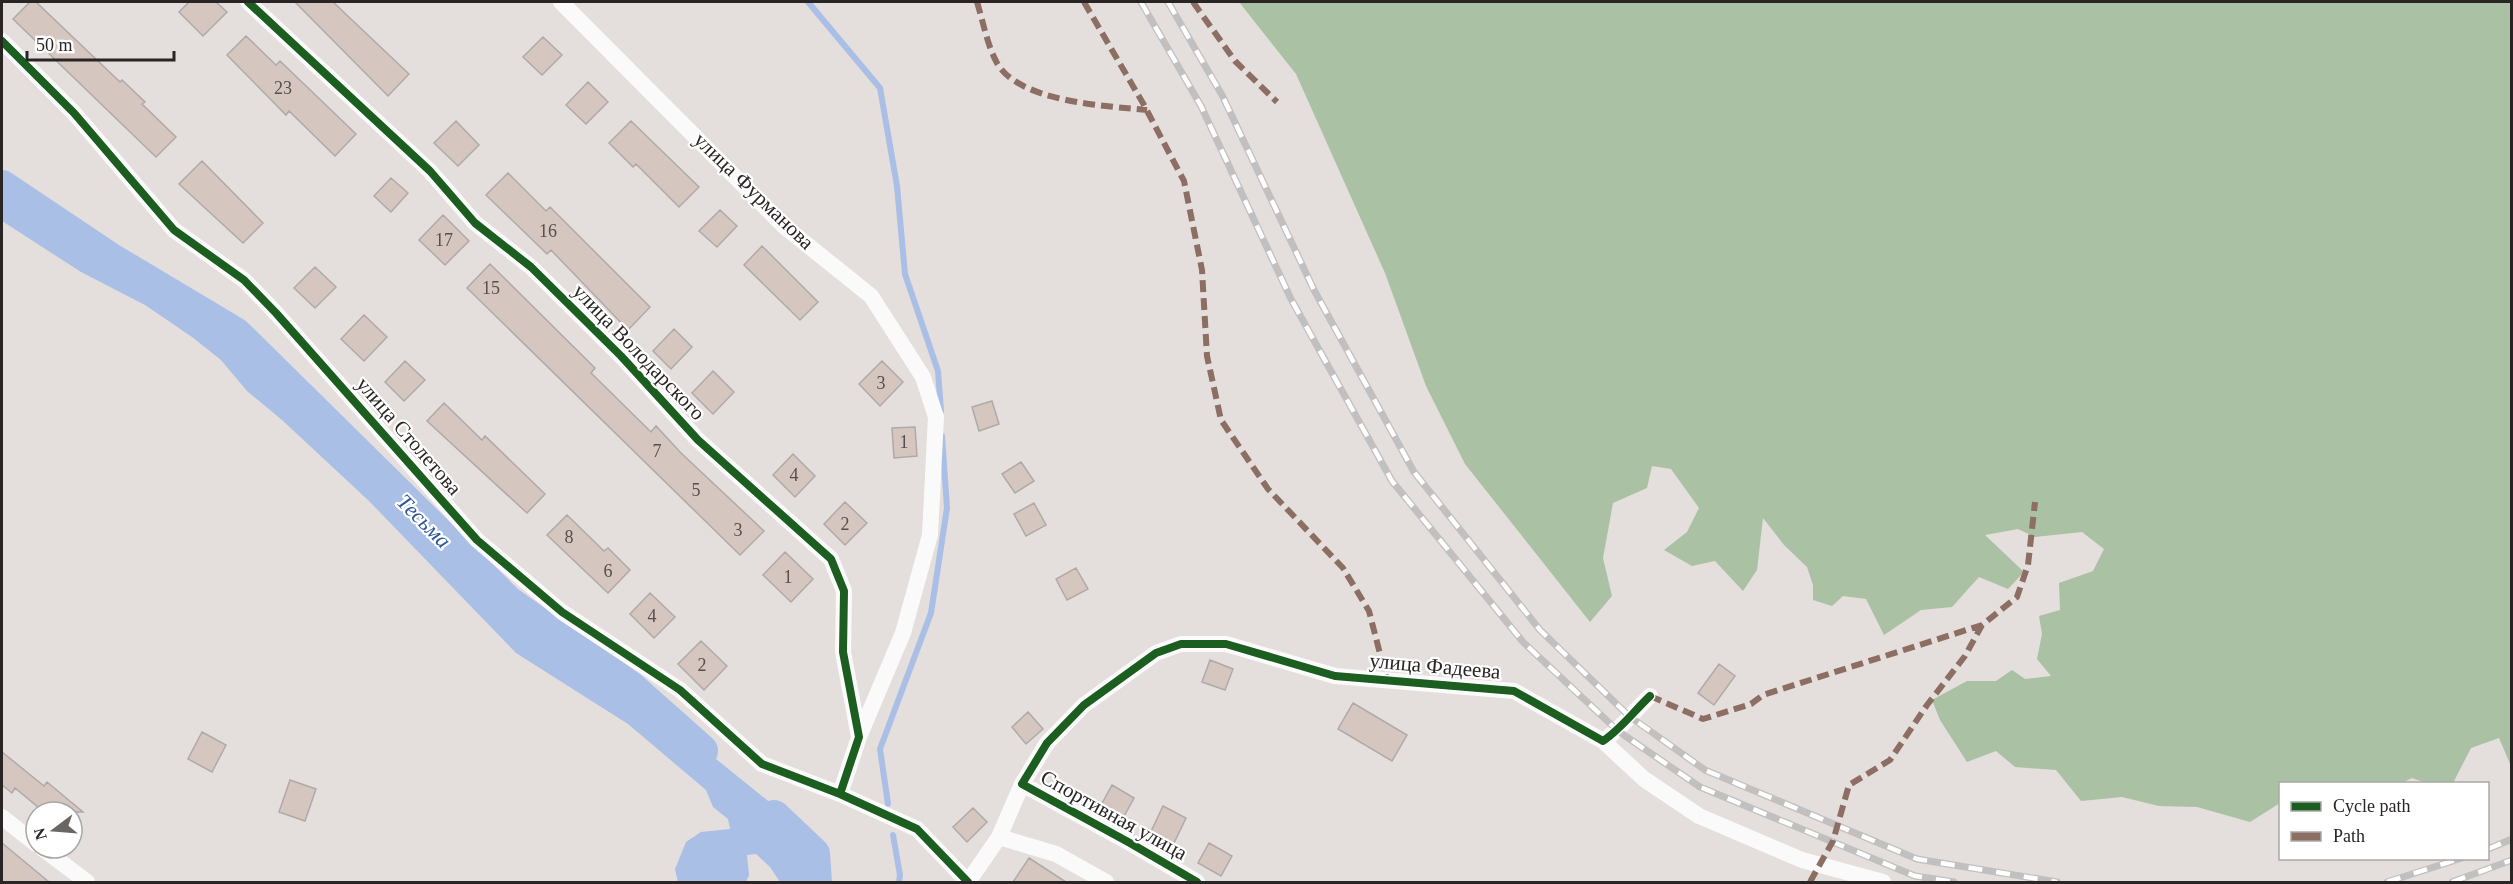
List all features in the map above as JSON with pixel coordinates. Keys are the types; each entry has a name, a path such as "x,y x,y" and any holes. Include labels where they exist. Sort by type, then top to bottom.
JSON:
{"street":[{"name":"улица Володарского","path":"248,2 430,171 475,223 531,267 621,356 698,440 831,559 844,591 843,652 859,737 840,794"},
{"name":"улица Фурманова","path":"561,2 785,227 871,296 923,377 936,417 930,535 903,633 859,737"},
{"name":"улица Столетова","path":"2,41 74,113 174,230 244,280 260,296 477,540 562,612 680,690 762,764 840,794 917,829 968,882"},
{"name":"Спортивная улица","path":"1197,882 1022,784 1047,742 1083,705 1156,652 1181,644 1226,644"},
{"name":"улица Фадеева","path":"1226,644 1335,676 1514,691 1603,741 1644,779 1699,816 1802,860 1883,882"},
{"path":"1603,741 1618,731 1629,716 1650,696"},
{"path":"968,882 999,837 1022,784"},
{"path":"2,817 24,834"},
{"path":"999,837 1056,854 1106,882"},
{"path":"58,860 87,882"}],"green space":[{"path":"1239,2 2511,2 2511,766 2499,738 2471,748 2454,782 2423,782 2412,778 2404,782 2279,782 2279,804 2250,822 2197,807 2159,806 2122,797 2081,801 2056,770 2015,767 1996,751 1967,762 1940,720 1932,700 1967,681 1996,681 2012,670 2025,679 2051,676 2037,659 2042,634 2039,616 2060,610 2059,583 2093,571 2104,549 2082,532 2035,537 2018,529 1985,535 2024,572 2008,589 1979,577 1952,607 1921,610 1884,635 1866,599 1843,596 1832,606 1813,600 1813,585 1807,567 1784,545 1763,518 1757,570 1743,591 1715,561 1692,566 1664,550 1687,532 1699,508 1671,469 1652,466 1647,488 1613,503 1603,558 1612,596 1590,622 1465,464 1426,386 1385,273 1296,74"}],"water":[{"path":"2,182 85,249 172,295 211,323 222,324 249,346 295,389 453,555 509,607 675,726 793,821 808,844 812,882 780,882 770,867 756,854 747,855 749,875 746,882 678,882 675,869 686,842 701,832 730,829 728,819 713,807 706,790 628,724 516,653 369,501 282,420 247,391 221,360 145,305 81,272 2,221"}],"building":[{"path":"30,2 36,2 120,82 122,80 145,102 142,104 176,137 156,157 13,19"},
{"path":"189,2 216,2 227,12 203,36 179,12"},
{"path":"295,2 333,2 409,74 388,96"},
{"path":"246,36 276,65 280,61 356,134 335,156 289,111 286,115 227,55"},
{"path":"543,37 562,55 542,75 523,57"},
{"path":"588,82 608,102 586,124 566,105"},
{"path":"456,121 479,145 458,166 434,143"},
{"path":"631,121 699,187 679,207 636,164 633,167 609,143"},
{"path":"202,161 263,223 243,243 179,184"},
{"path":"508,173 546,211 550,207 650,307 628,330 551,250 547,254 486,195"},
{"path":"391,178 408,193 391,212 374,196"},
{"path":"720,210 737,226 717,247 699,231"},
{"path":"443,215 469,241 445,265 419,240"},
{"path":"762,246 818,302 800,320 744,265"},
{"path":"490,264 595,368 591,373 651,432 656,426 681,453 764,531 740,555 467,288"},
{"path":"315,267 336,287 315,308 294,288"},
{"path":"364,315 387,337 364,361 341,339"},
{"path":"674,329 692,347 671,369 653,351"},
{"path":"405,361 425,380 404,401 385,382"},
{"path":"882,361 903,382 880,406 859,384"},
{"path":"713,371 734,392 713,414 692,393"},
{"path":"992,401 999,424 979,431 972,407"},
{"path":"444,403 482,440 485,436 545,494 527,513 427,421"},
{"path":"915,427 917,456 894,458 892,428"},
{"path":"793,454 815,476 795,497 773,475"},
{"path":"1021,462 1034,481 1015,493 1002,474"},
{"path":"845,502 867,523 845,545 824,524"},
{"path":"1034,503 1046,525 1026,536 1014,514"},
{"path":"567,515 604,551 608,548 630,570 608,593 547,535"},
{"path":"785,552 813,579 791,602 763,575"},
{"path":"1076,568 1088,589 1067,600 1056,579"},
{"path":"650,593 675,617 654,638 630,614"},
{"path":"701,641 727,666 704,690 678,664"},
{"path":"1210,660 1233,669 1225,690 1202,682"},
{"path":"1719,664 1735,676 1714,705 1698,693"},
{"path":"1353,703 1407,735 1392,761 1338,729"},
{"path":"1028,712 1043,729 1026,744 1012,727"},
{"path":"202,732 226,745 212,772 188,759"},
{"path":"2,752 44,786 47,782 69,800 30,800 15,788 12,793 2,785"},
{"path":"290,780 316,789 305,821 279,812"},
{"path":"1112,785 1134,798 1122,820 1100,807"},
{"path":"1163,806 1186,818 1172,847 1149,836"},
{"path":"973,808 987,822 967,842 953,827"},
{"path":"2,843 49,882 2,882"},
{"path":"1209,843 1232,856 1221,876 1198,863"},
{"path":"1029,858 1066,882 1013,882"}],"waterway":[{"path":"808,2 880,88 897,186 905,274 938,371 941,411"},
{"name":"Тесьма","path":"2,187 111,260 235,334 508,603 629,687 701,751"},
{"path":"888,804 880,749 931,613 947,508 942,436"},
{"name":"Тесьма","path":"774,817 813,854 815,882"},
{"path":"893,835 900,875 899,882"}],"railway":[{"path":"1141,2 1201,106 1291,299 1392,481 1523,642 1618,731 1700,787 1915,876 1954,882"},
{"path":"1168,2 1222,95 1314,290 1414,472 1540,630 1629,716 1705,770 1917,859 2057,882"},
{"path":"2489,849 2512,839"},
{"path":"2387,882 2456,860"},
{"path":"2452,882 2512,860"}],"marked path":[{"path":"977,2 994,56 1008,76 1024,86 1065,100 1147,110"},
{"path":"1084,2 1144,105 1184,181 1202,270 1207,356 1221,420 1268,489 1343,568 1369,611 1387,681"},
{"path":"1193,2 1235,61 1277,102"},
{"path":"1650,696 1703,719 1751,704 1763,695 1982,625 2017,597 2028,565 2035,502"},
{"path":"1810,882 1833,841 1849,785 1890,760 1927,705 1965,656 1982,625"}],"cycle path":[{"path":"248,2 430,171 475,223 531,267 621,356 698,440 831,559 844,591 843,652 859,737 840,794"},
{"path":"2,41 74,113 174,230 244,280 276,313 477,540 562,612 680,690 762,764 840,794 917,829 968,882"},
{"path":"1197,882 1022,784 1047,743 1084,705 1156,653 1181,644 1226,644 1335,676 1514,691 1603,741 1650,696"}]}
